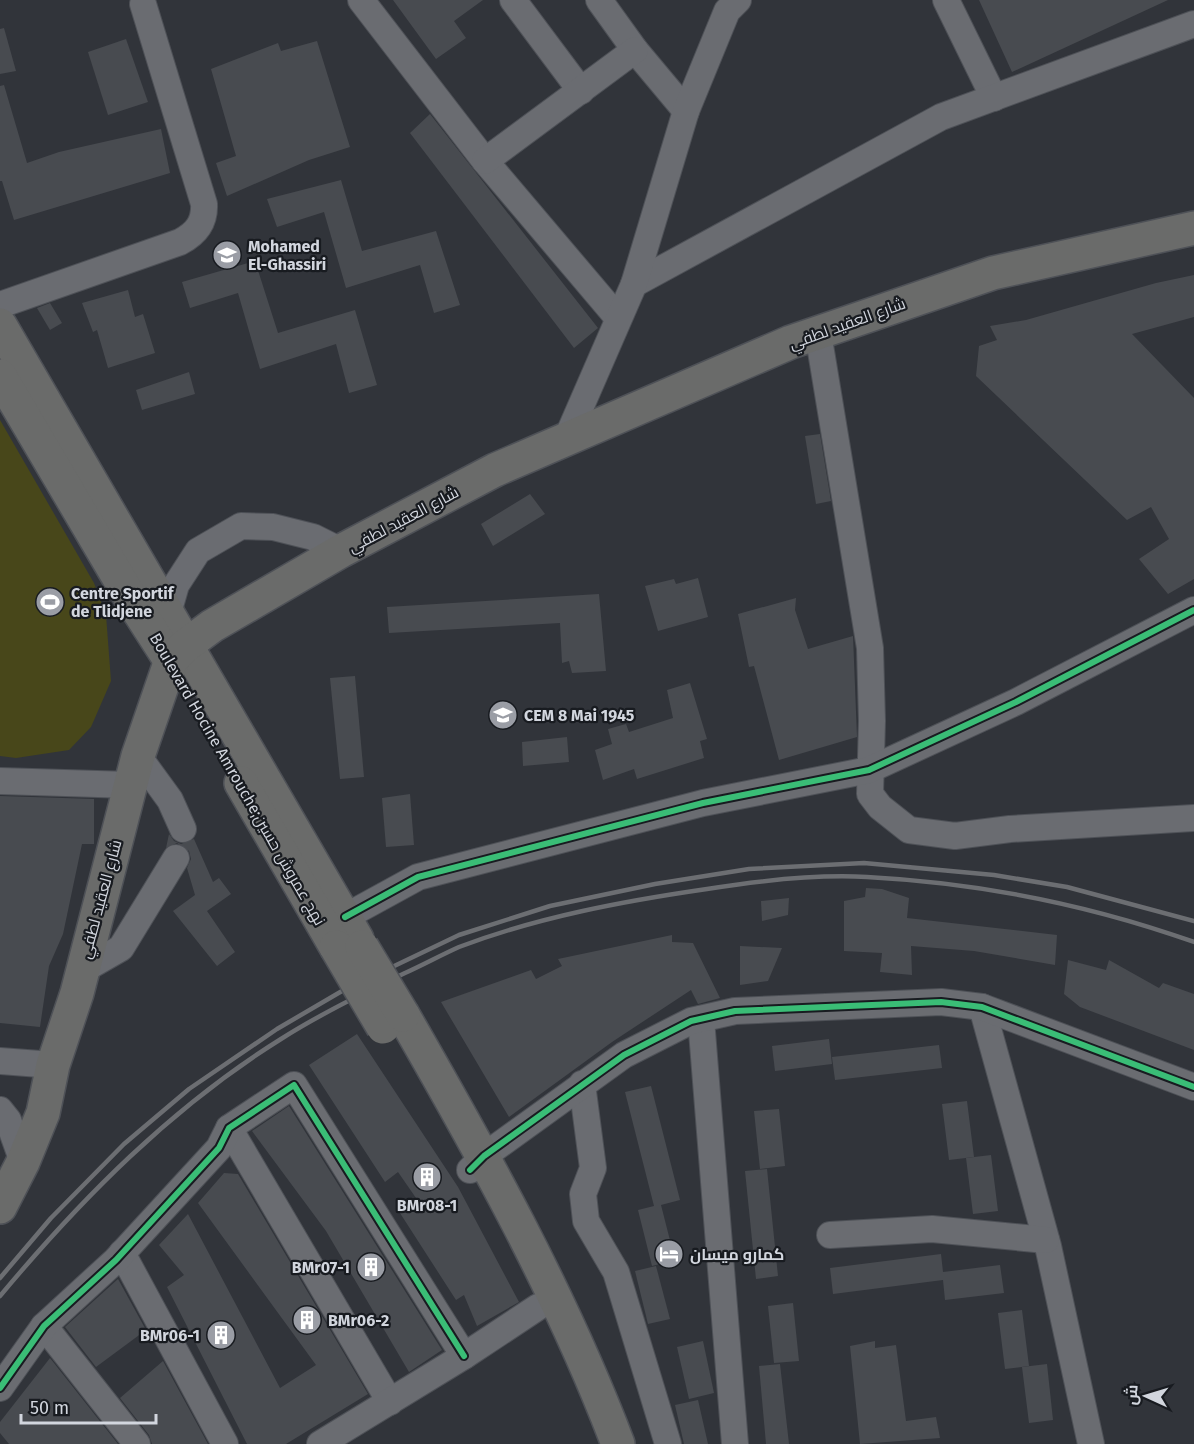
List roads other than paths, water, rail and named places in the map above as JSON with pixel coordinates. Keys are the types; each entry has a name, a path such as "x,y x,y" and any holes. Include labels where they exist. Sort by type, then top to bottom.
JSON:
{"main road":[{"name":"شارع العقيد لطفي","path":"0,1207 23,1162 43,1113 53,1065 77,993 134,770 178,653 212,626 341,551 495,470 818,333 993,273 1194,228"},
{"name":"Boulevard Hocine Amrouche;نهج عمروش حسين","path":"0,325 168,613 178,653"},
{"name":"Boulevard Hocine Amrouche;نهج عمروش حسين","path":"0,376 136,607 178,653 346,934 393,1021 477,1163"},
{"path":"477,1163 594,1444"},
{"path":"477,1163 577,1342 618,1444"}],"street":[{"path":"361,0 485,161 618,318"},
{"path":"513,0 580,91"},
{"path":"599,0 635,51 686,111"},
{"path":"567,438 634,284 686,111 727,11 738,0"},
{"path":"946,0 994,98"},
{"path":"0,305 180,242 196,231 202,223 204,204 143,4"},
{"path":"634,284 941,117 1194,24"},
{"path":"485,161 635,51"},
{"path":"818,333 870,648 872,721 870,794 880,807 909,830 955,836 1010,830 1194,818"},
{"path":"168,613 176,585 198,551 241,526 273,527 313,537 341,551"},
{"path":"346,934 418,877 703,803 869,770 1016,702 1194,609"},
{"path":"0,781 134,770 170,800 183,829"},
{"path":"81,971 121,948 176,858"},
{"path":"477,1163 624,1055 691,1021 735,1011 941,1002 982,1007 1194,1087"},
{"path":"982,1007 1046,1240 1091,1444"},
{"path":"701,1019 735,1444"},
{"path":"0,1062 53,1065"},
{"path":"582,1084 592,1168 583,1194 586,1221 616,1272 668,1444"},
{"path":"0,1388 44,1326 122,1253 219,1148 229,1128 294,1085 464,1356"},
{"path":"0,1110 8,1120 23,1162"},
{"path":"229,1128 390,1402"},
{"path":"830,1235 932,1228 1046,1240"},
{"path":"122,1253 225,1444"},
{"path":"320,1444 464,1356 538,1307"},
{"path":"44,1326 137,1444"}],"railway":[{"path":"0,1278 51,1218 124,1144 189,1089 277,1029 342,991 459,935 550,906 655,884 749,869 864,863 994,875 1067,887 1194,921"},
{"path":"0,1296 63,1224 130,1156 166,1124 241,1066 326,1012 459,947 519,927 582,911 726,886 807,877 848,876 951,884 1033,897 1114,917 1194,942"}],"place":[{"name":"Mohamed El-Ghassiri","path":"227,255"},
{"name":"Centre Sportif de Tlidjene","path":"50,602"},
{"name":"CEM 8 Mai 1945","path":"503,715"},
{"name":"BMr08-1","path":"427,1177"},
{"name":"كمارو ميسان","path":"669,1254"},
{"name":"BMr07-1","path":"371,1267"},
{"name":"BMr06-2","path":"307,1320"},
{"name":"BMr06-1","path":"221,1335"}]}
